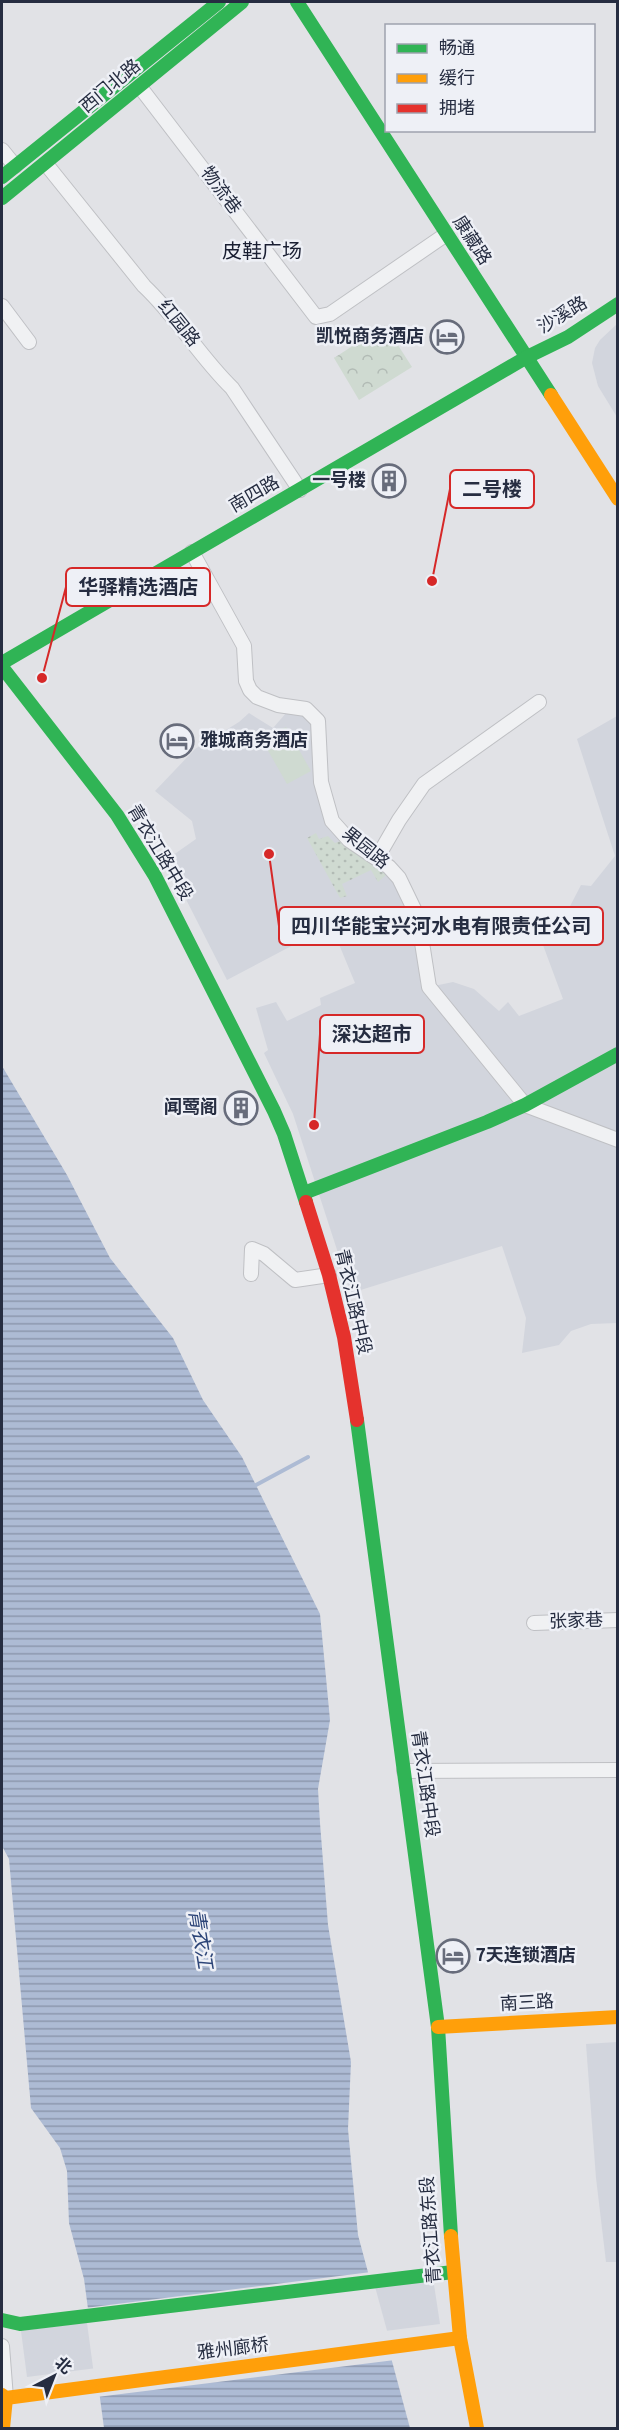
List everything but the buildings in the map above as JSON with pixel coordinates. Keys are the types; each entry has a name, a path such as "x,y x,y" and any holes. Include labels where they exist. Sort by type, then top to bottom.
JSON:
{"main road":[{"name":"西门北路","path":"2,177 219,2"},
{"name":"西门北路","path":"2,198 242,2"},
{"name":"康藏路","path":"297,2 445,235 618,475"},
{"path":"313,2 385,114"},
{"name":"康藏路","path":"396,132 618,499"},
{"name":"沙溪路","path":"533,355 568,337 618,304"},
{"name":"南四路","path":"2,665 533,355"},
{"name":"青衣江路中段","path":"2,665 117,815 155,876 274,1110 304,1193 329,1275 346,1348 438,2027"},
{"path":"304,1193 487,1122 525,1105 618,1054"},
{"name":"南三路","path":"438,2027 618,2016"},
{"name":"青衣江路东段","path":"438,2027 459,2338 477,2428"},
{"path":"2,2320 20,2324 453,2272"},
{"name":"雅州廊桥","path":"4,2396 459,2338"},
{"path":"3,2428 4,2396"}],"street":[{"name":"物流巷","path":"140,87 314,319 330,314 445,235"},
{"path":"2,150 15,166"},
{"name":"红园路","path":"46,164 144,286 162,303 232,388 300,490"},
{"path":"2,306 29,342"},
{"name":"果园路","path":"192,552 244,646 246,681 250,690 258,697 278,705 306,709 318,721 321,782 332,821 349,840 389,867 399,878 414,909 420,930 429,987 525,1105"},
{"path":"376,858 399,819 424,784 539,702"},
{"path":"525,1105 618,1140"},
{"path":"251,1274 252,1249 264,1254 296,1280 329,1275"},
{"name":"张家巷","path":"534,1623 618,1620"},
{"path":"404,1771 618,1770"},
{"path":"2,2346 4,2396"}],"shaded area":[{"path":"617,324 617,417 598,386 592,363 595,348 600,340"},
{"path":"287,712 302,713 314,721 316,737 314,777 329,825 386,869 410,910 421,986 429,987 453,982 474,989 499,1011 508,1002 519,1016 563,999 540,937 570,922 567,912 581,885 591,886 615,856 577,739 617,716 617,1323 591,1324 571,1331 559,1345 522,1353 526,1318 502,1246 351,1293 293,1114 264,1053 268,1050 256,1008 276,1002 287,1021 321,1005 320,998 355,983 331,925 227,980 166,860 196,839 192,821 155,791 195,749 239,722 249,713 273,728"},
{"path":"617,2042 617,2262 606,2262 596,2178 586,2044"},
{"path":"433,2278 440,2324 27,2377 21,2331"}],"green space":[{"path":"385,325 412,367 359,400 334,358"},
{"path":"286,727 311,771 287,784 262,740"},
{"path":"316,833 319,839 328,836 335,843 343,840 386,869 386,875 378,882 371,870 342,884 347,896 340,898 307,838"}],"water":[{"name":"青衣江","path":"2,1066 67,1175 110,1258 173,1338 203,1400 242,1457 320,1614 330,1720 318,1789 320,1823 328,1925 351,2062 348,2129 358,2235 410,2428 104,2428 84,2279 69,2223 67,2171 60,2148 31,2108 9,1859 2,1846"}],"pier":[{"path":"371,2272 395,2360 97,2397 85,2308"}],"waterway":[{"path":"256,1485 308,1457"}],"traffic: fast":[{"path":"2,177 219,2"},
{"path":"2,198 242,2"},
{"path":"297,2 551,395"},
{"path":"2,663 527,357 568,337 618,304"},
{"path":"2,667 117,815 155,876 274,1111 284,1134 306,1202"},
{"path":"304,1193 487,1122 525,1105 618,1054"},
{"path":"357,1420 438,2027 451,2236"},
{"path":"2,2320 20,2324 453,2272"}],"traffic: slow":[{"path":"551,395 618,499"},
{"path":"438,2027 618,2017"},
{"path":"451,2236 460,2338 477,2428"},
{"path":"2,2395 6,2398 460,2338"},
{"path":"3,2428 6,2398"}],"traffic: jam":[{"path":"306,1202 329,1275 344,1337 357,1420"}],"place":[{"name":"凯悦商务酒店","path":"447,337"},
{"name":"一号楼","path":"389,481"},
{"name":"二号楼","path":"432,581"},
{"name":"华驿精选酒店","path":"42,678"},
{"name":"雅城商务酒店","path":"177,741"},
{"name":"四川华能宝兴河水电有限责任公司","path":"269,854"},
{"name":"闻莺阁","path":"241,1108"},
{"name":"深达超市","path":"314,1125"},
{"name":"7天连锁酒店","path":"453,1956"}],"district":[{"name":"皮鞋广场","path":"262,253"}]}
